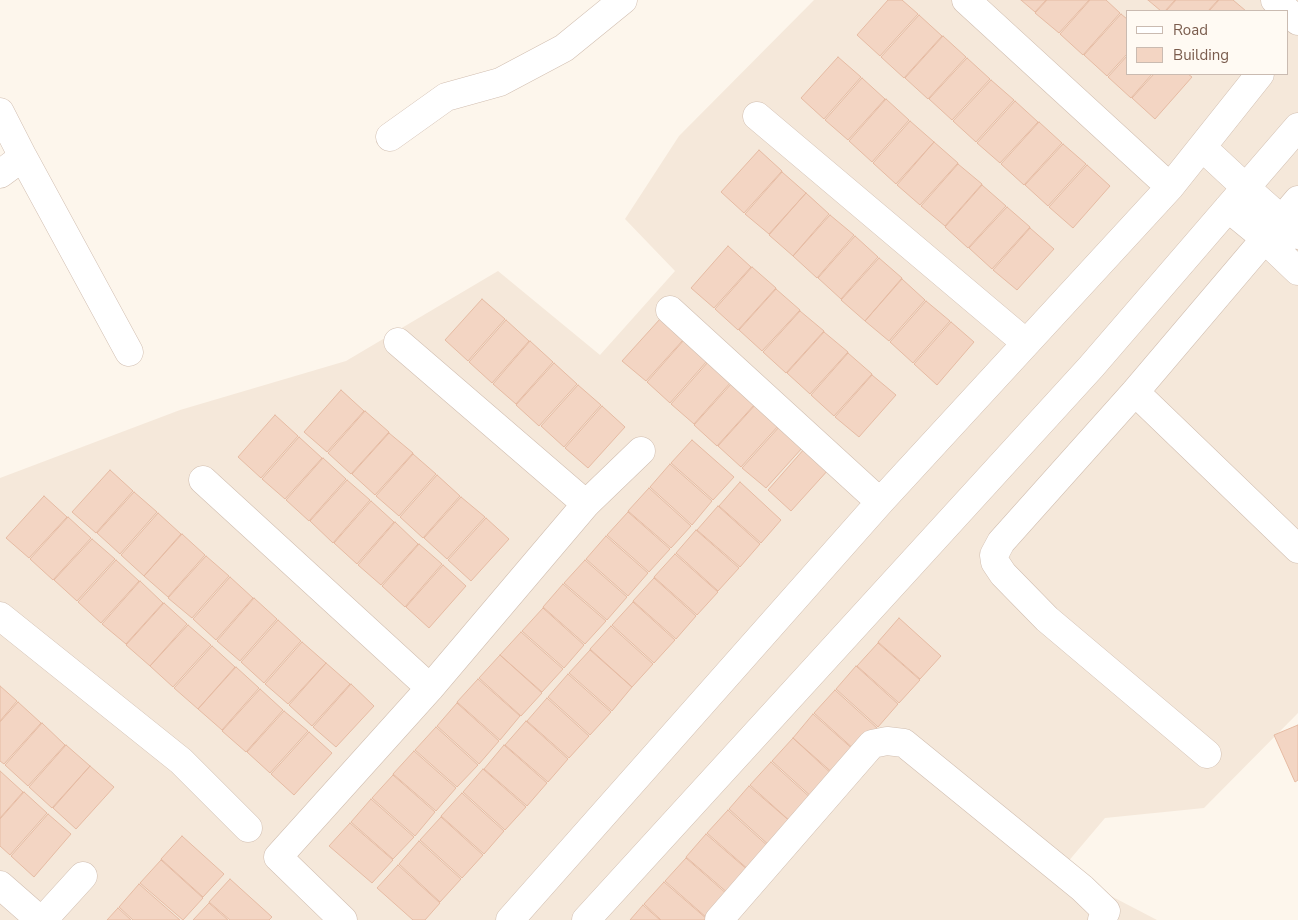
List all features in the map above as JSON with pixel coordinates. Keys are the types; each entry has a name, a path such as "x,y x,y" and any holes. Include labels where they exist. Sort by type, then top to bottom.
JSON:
{"street":[{"path":"390,137 446,97 500,82 564,48 623,0"},
{"path":"966,0 1170,187"},
{"path":"1275,0 1286,10"},
{"path":"1288,12 1298,21"},
{"path":"1288,39 1298,26"},
{"path":"510,920 880,502 1170,187 1259,75"},
{"path":"0,112 129,352"},
{"path":"757,116 1026,343"},
{"path":"586,920 1084,375 1298,127"},
{"path":"1202,147 1237,198 1286,224 1298,270"},
{"path":"0,174 23,157"},
{"path":"1207,754 1047,620 1003,574 995,562 994,555 1001,542 1286,224"},
{"path":"670,310 880,502"},
{"path":"398,342 586,504"},
{"path":"1135,392 1298,549"},
{"path":"343,920 278,857 430,688 586,504 642,451"},
{"path":"203,480 430,688"},
{"path":"0,616 181,761 248,828"},
{"path":"719,920 872,744 887,741 904,743 1082,888 1106,911 1102,920"},
{"path":"0,886 41,920 83,876"}],"shaded area":[{"path":"814,0 1298,0 1298,713 1204,808 1105,818 1061,870 1157,920 0,920 0,478 180,410 346,361 498,271 600,355 675,271 625,219 679,136"}],"building":[{"path":"888,0 902,0 918,14 880,56 857,35"},
{"path":"1021,0 1046,0 1035,12"},
{"path":"1047,0 1089,0 1059,33 1035,13"},
{"path":"1090,0 1106,0 1120,13 1083,55 1060,34"},
{"path":"1148,0 1175,0 1166,10 1160,10"},
{"path":"1176,0 1218,0 1209,10 1167,10"},
{"path":"1219,0 1233,0 1245,10 1210,10"},
{"path":"1121,14 1126,18 1126,55 1107,76 1084,55"},
{"path":"919,15 942,36 904,78 881,57"},
{"path":"943,36 966,57 928,99 905,78"},
{"path":"838,57 861,77 824,119 801,98"},
{"path":"1126,57 1126,75 1151,75 1131,98 1108,77"},
{"path":"967,58 990,79 952,120 929,99"},
{"path":"1153,75 1189,75 1192,77 1155,119 1132,98"},
{"path":"862,78 885,99 848,140 825,120"},
{"path":"991,80 1014,100 976,142 953,121"},
{"path":"886,99 909,120 872,162 849,141"},
{"path":"1015,101 1038,122 1000,163 977,143"},
{"path":"910,121 934,142 896,184 873,163"},
{"path":"1039,122 1062,143 1024,185 1001,164"},
{"path":"934,142 958,163 920,205 897,185"},
{"path":"1063,144 1086,164 1048,206 1025,185"},
{"path":"759,150 782,171 744,213 721,192"},
{"path":"958,164 982,184 945,226 921,206"},
{"path":"1087,165 1110,186 1073,228 1049,207"},
{"path":"782,172 806,193 769,234 745,214"},
{"path":"982,185 1006,206 968,248 945,227"},
{"path":"806,193 829,214 793,256 769,235"},
{"path":"1007,207 1030,227 992,269 969,248"},
{"path":"830,215 854,235 817,278 793,256"},
{"path":"1030,228 1054,249 1017,290 993,270"},
{"path":"855,236 878,257 841,299 818,278"},
{"path":"728,246 751,267 714,308 691,288"},
{"path":"879,258 902,278 865,321 841,300"},
{"path":"752,267 776,288 738,330 715,309"},
{"path":"902,279 925,300 889,341 865,321"},
{"path":"776,289 800,310 762,351 739,330"},
{"path":"482,299 505,319 468,361 445,340"},
{"path":"926,301 950,321 913,363 890,342"},
{"path":"800,311 824,331 786,373 763,352"},
{"path":"660,319 683,340 646,381 622,361"},
{"path":"506,320 529,341 492,383 469,362"},
{"path":"951,322 974,342 937,385 914,364"},
{"path":"824,332 848,352 810,394 787,373"},
{"path":"684,340 707,361 670,403 647,382"},
{"path":"530,341 553,362 516,404 493,384"},
{"path":"848,353 872,374 834,416 811,395"},
{"path":"708,362 731,382 694,424 671,404"},
{"path":"554,363 577,384 539,426 516,405"},
{"path":"872,375 896,395 859,437 835,417"},
{"path":"732,383 755,404 717,446 694,425"},
{"path":"578,385 601,405 564,447 541,426"},
{"path":"341,390 364,411 327,452 304,432"},
{"path":"756,404 779,425 741,467 718,446"},
{"path":"602,406 625,427 588,468 565,448"},
{"path":"365,411 389,432 351,474 328,453"},
{"path":"275,415 298,436 261,478 238,457"},
{"path":"780,426 803,447 766,488 742,468"},
{"path":"389,433 413,453 375,495 352,474"},
{"path":"299,437 322,458 285,499 262,479"},
{"path":"692,440 734,477 713,500 671,463"},
{"path":"805,448 829,469 791,511 768,490"},
{"path":"413,454 436,474 399,516 376,496"},
{"path":"323,458 346,479 309,521 286,500"},
{"path":"670,464 712,501 692,525 650,487"},
{"path":"110,470 133,491 96,533 72,512"},
{"path":"437,475 460,496 423,538 400,517"},
{"path":"347,480 370,500 333,543 310,521"},
{"path":"740,482 781,520 761,543 719,506"},
{"path":"649,488 691,526 671,548 628,511"},
{"path":"134,492 157,512 120,554 97,533"},
{"path":"44,496 67,517 29,558 6,538"},
{"path":"461,497 485,517 447,559 424,538"},
{"path":"371,501 394,522 357,564 334,543"},
{"path":"718,506 760,544 740,567 697,530"},
{"path":"628,512 670,549 649,572 607,535"},
{"path":"158,513 181,534 144,576 121,555"},
{"path":"68,517 91,538 53,580 30,559"},
{"path":"486,518 509,539 471,581 448,560"},
{"path":"395,522 418,544 381,585 358,565"},
{"path":"696,530 739,568 718,591 676,553"},
{"path":"182,534 205,555 168,597 144,576"},
{"path":"606,536 648,573 628,596 586,559"},
{"path":"92,539 115,559 77,601 54,580"},
{"path":"419,544 442,564 405,607 382,586"},
{"path":"675,554 718,592 697,615 654,577"},
{"path":"206,556 229,576 192,618 168,598"},
{"path":"116,560 139,581 101,623 78,602"},
{"path":"585,560 627,597 607,620 564,583"},
{"path":"443,565 466,586 429,628 406,607"},
{"path":"230,577 253,598 216,640 193,619"},
{"path":"654,578 696,616 676,639 633,601"},
{"path":"140,581 163,603 126,644 102,624"},
{"path":"563,584 606,621 585,644 543,607"},
{"path":"254,598 277,619 240,661 217,641"},
{"path":"633,602 675,640 654,663 612,625"},
{"path":"164,603 187,624 150,666 126,645"},
{"path":"543,608 584,645 564,668 522,631"},
{"path":"899,618 941,656 920,679 878,642"},
{"path":"278,620 301,641 264,683 241,662"},
{"path":"188,625 211,645 173,687 150,666"},
{"path":"611,626 653,664 632,687 590,649"},
{"path":"521,632 563,669 542,692 500,655"},
{"path":"302,642 326,663 288,704 265,684"},
{"path":"878,643 920,680 899,703 857,666"},
{"path":"212,646 235,667 198,709 174,688"},
{"path":"590,650 632,687 612,711 569,673"},
{"path":"500,655 542,693 521,716 479,678"},
{"path":"326,663 350,684 312,726 289,705"},
{"path":"856,666 898,704 878,727 836,689"},
{"path":"236,667 259,688 222,730 198,709"},
{"path":"568,674 611,712 590,735 548,697"},
{"path":"478,679 520,716 500,740 457,702"},
{"path":"351,684 374,706 336,747 313,727"},
{"path":"0,686 17,701 0,721"},
{"path":"260,689 283,710 246,752 222,731"},
{"path":"835,690 877,728 856,751 814,713"},
{"path":"547,698 589,736 569,758 527,721"},
{"path":"18,702 41,723 4,764 0,761 0,722"},
{"path":"457,703 499,741 479,764 437,726"},
{"path":"284,711 308,731 270,773 247,752"},
{"path":"813,714 856,752 835,775 793,738"},
{"path":"526,721 568,759 548,782 505,745"},
{"path":"42,723 65,745 28,786 5,765"},
{"path":"1298,725 1298,780 1295,782 1274,735"},
{"path":"436,727 478,765 457,787 415,750"},
{"path":"309,732 332,753 294,795 271,774"},
{"path":"793,738 834,776 814,799 772,761"},
{"path":"66,745 90,766 52,808 29,787"},
{"path":"504,745 547,783 527,806 484,769"},
{"path":"414,751 456,788 436,811 393,774"},
{"path":"771,762 813,800 792,823 750,785"},
{"path":"90,766 114,787 76,829 53,808"},
{"path":"483,769 526,807 505,830 463,792"},
{"path":"0,771 23,792 0,818"},
{"path":"393,775 435,812 415,836 372,798"},
{"path":"749,786 792,823 771,847 729,809"},
{"path":"24,792 47,813 10,855 0,846 0,819"},
{"path":"462,793 504,831 484,854 441,816"},
{"path":"371,799 414,837 393,859 351,822"},
{"path":"728,810 770,848 750,871 707,833"},
{"path":"48,814 71,834 34,877 11,856"},
{"path":"441,817 483,855 462,878 420,840"},
{"path":"350,823 393,860 372,883 329,846"},
{"path":"706,834 749,871 729,894 686,857"},
{"path":"182,836 224,874 203,897 161,859"},
{"path":"419,841 461,879 440,902 399,864"},
{"path":"686,858 728,895 707,918 665,881"},
{"path":"161,860 203,898 183,920 140,883"},
{"path":"398,865 440,903 425,920 413,920 377,888"},
{"path":"230,879 272,917 269,920 230,920 209,902"},
{"path":"664,882 707,919 661,920 644,904"},
{"path":"139,884 180,920 133,920 119,907"},
{"path":"209,903 228,920 193,920"},
{"path":"643,905 660,920 630,920"},
{"path":"118,908 131,920 107,920"}]}
